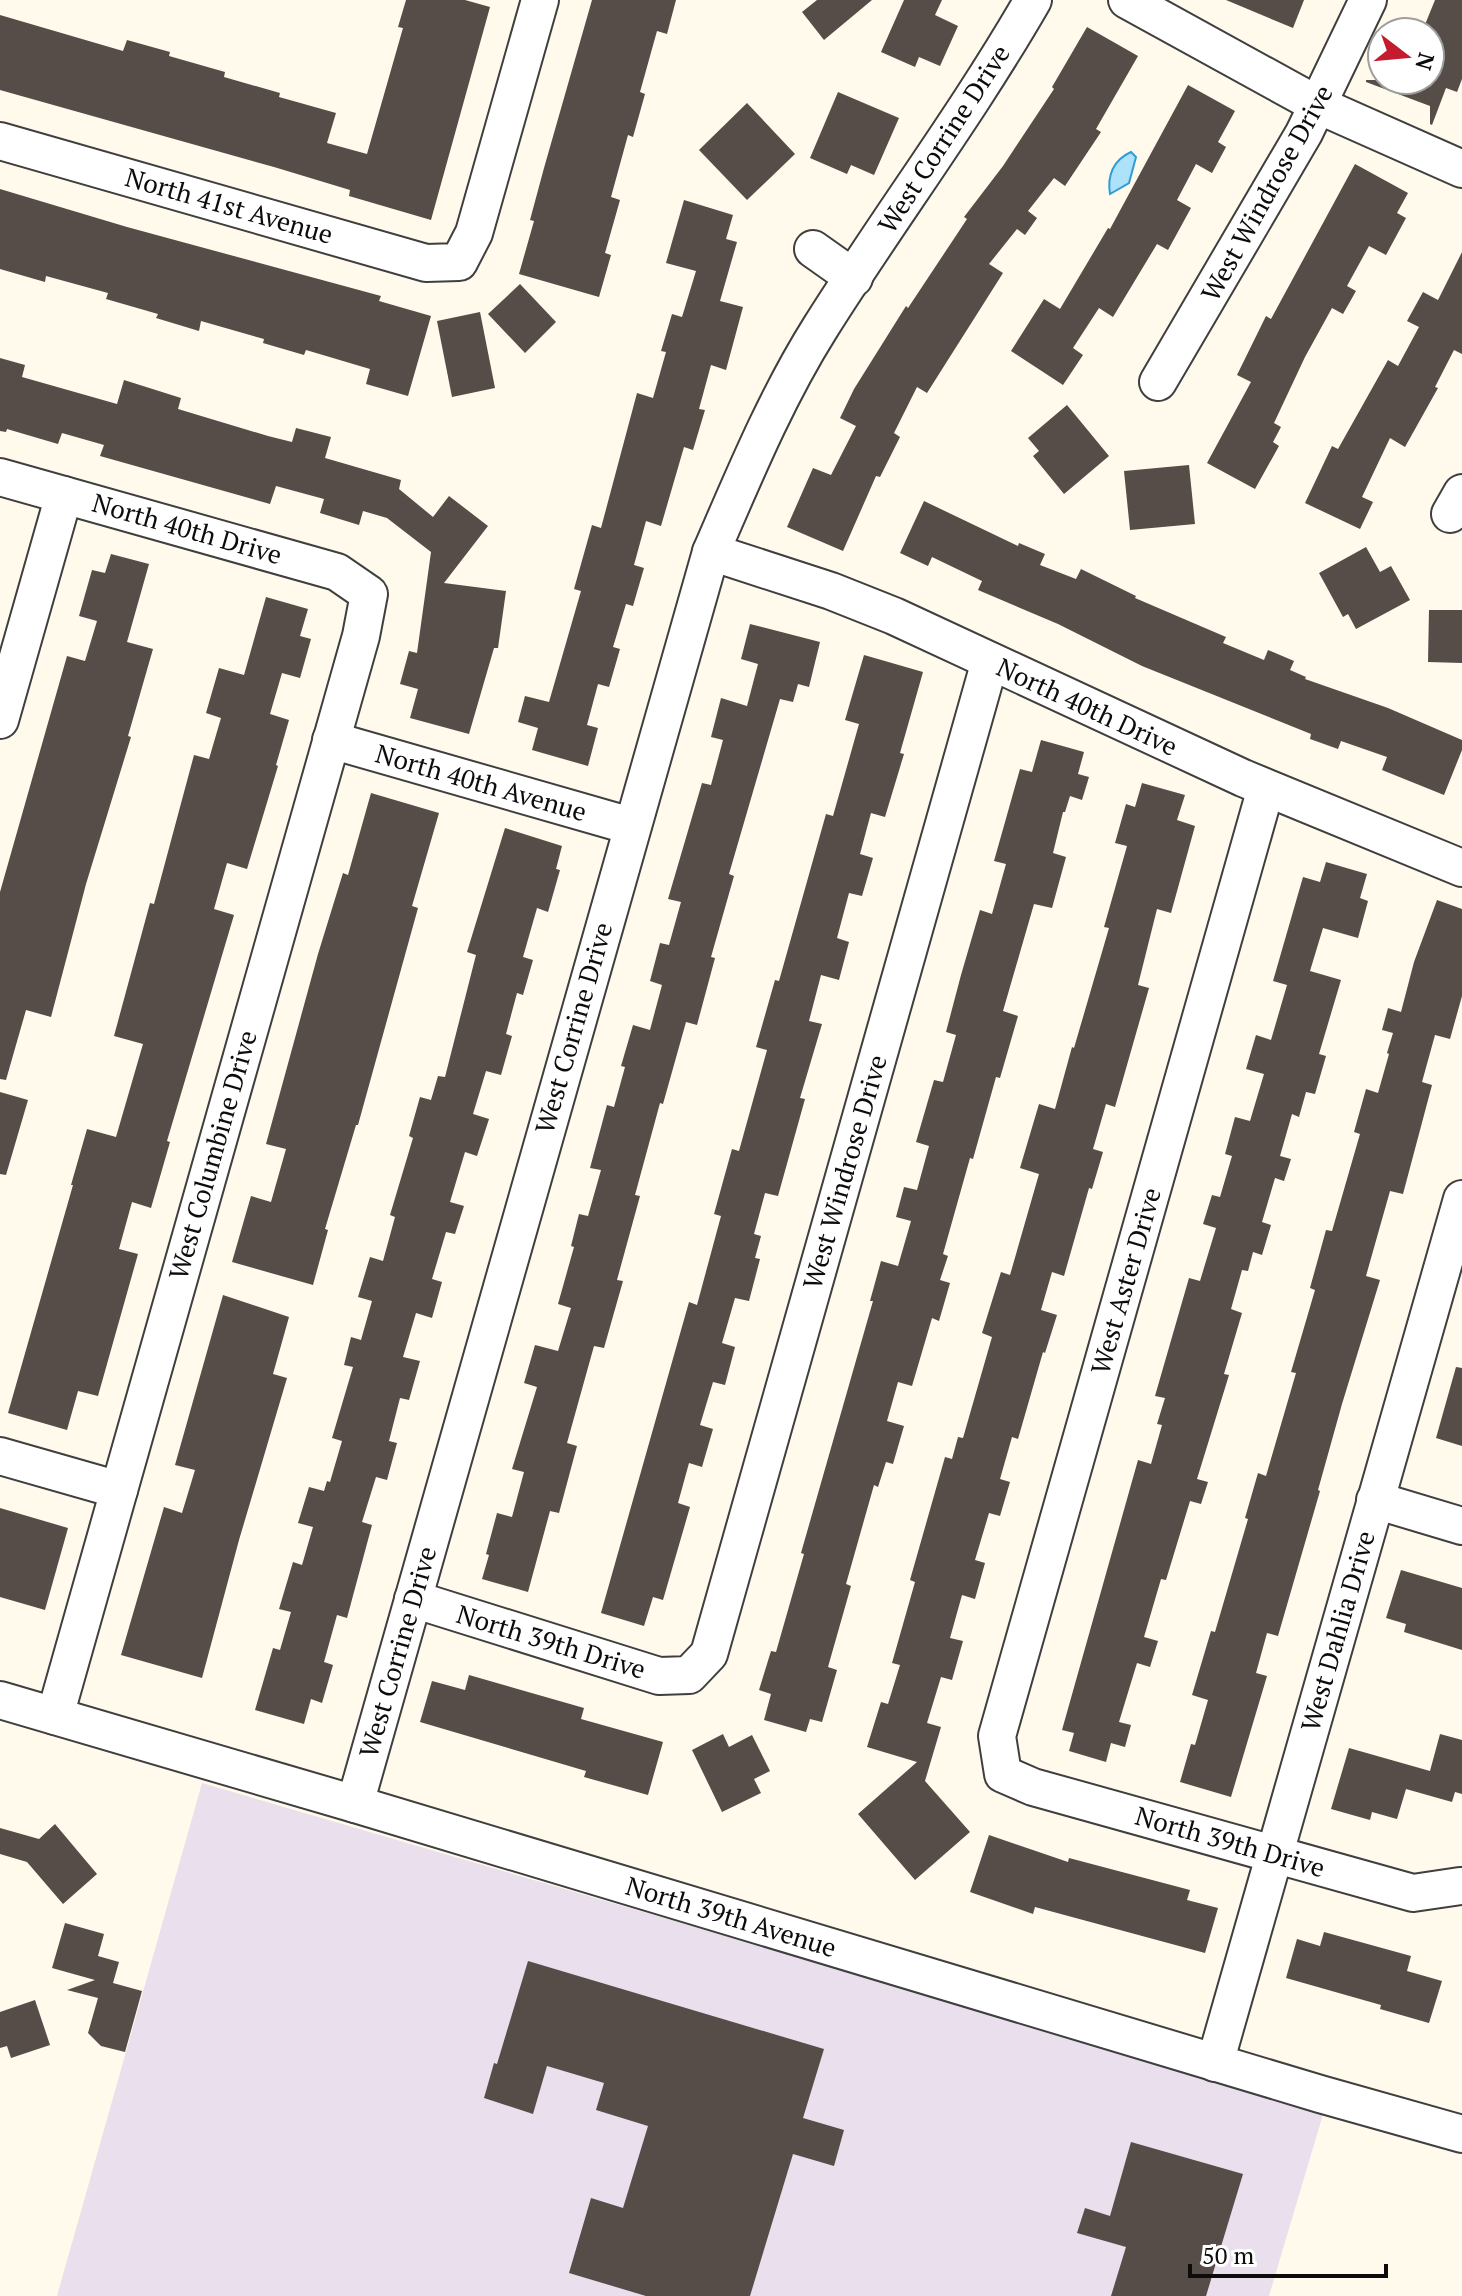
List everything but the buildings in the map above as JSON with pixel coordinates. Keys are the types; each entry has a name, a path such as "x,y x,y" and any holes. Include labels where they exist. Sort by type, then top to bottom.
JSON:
{"street":[{"name":"North 41st Avenue","path":"0,141 426,263 459,262 474,233 540,0"},
{"name":"West Corrine Drive","path":"355,1804 711,552 780,398 820,328 1033,0"},
{"path":"1127,0 1318,105 1462,169"},
{"name":"West Windrose Drive","path":"1158,382 1318,105 1368,0"},
{"path":"813,249 854,278"},
{"name":"North 40th Drive","path":"0,477 337,572 369,594"},
{"path":"0,720 64,495"},
{"name":"North 40th Drive","path":"711,552 831,591 894,616 1266,788 1462,868"},
{"name":"West Columbine Drive","path":"55,1716 361,636 369,594"},
{"name":"West Windrose Drive","path":"689,1675 709,1654 990,661"},
{"name":"North 40th Avenue","path":"331,740 631,826"},
{"name":"West Aster Drive","path":"1003,1774 997,1736 1266,788"},
{"name":"West Dahlia Drive","path":"1215,2063 1462,1199"},
{"path":"0,1456 119,1490"},
{"path":"1375,1500 1462,1526"},
{"name":"North 39th Drive","path":"413,1599 659,1676 689,1675"},
{"name":"North 39th Avenue","path":"0,1700 1462,2134"},
{"name":"North 39th Drive","path":"1003,1774 1033,1787 1413,1893 1460,1886"}],"shaded area":[{"path":"202,1783 1324,2111 1269,2296 57,2296"}],"water":[{"path":"1131,152 1136,157 1129,183 1110,194 1109,181 1113,169 1120,159"}]}
